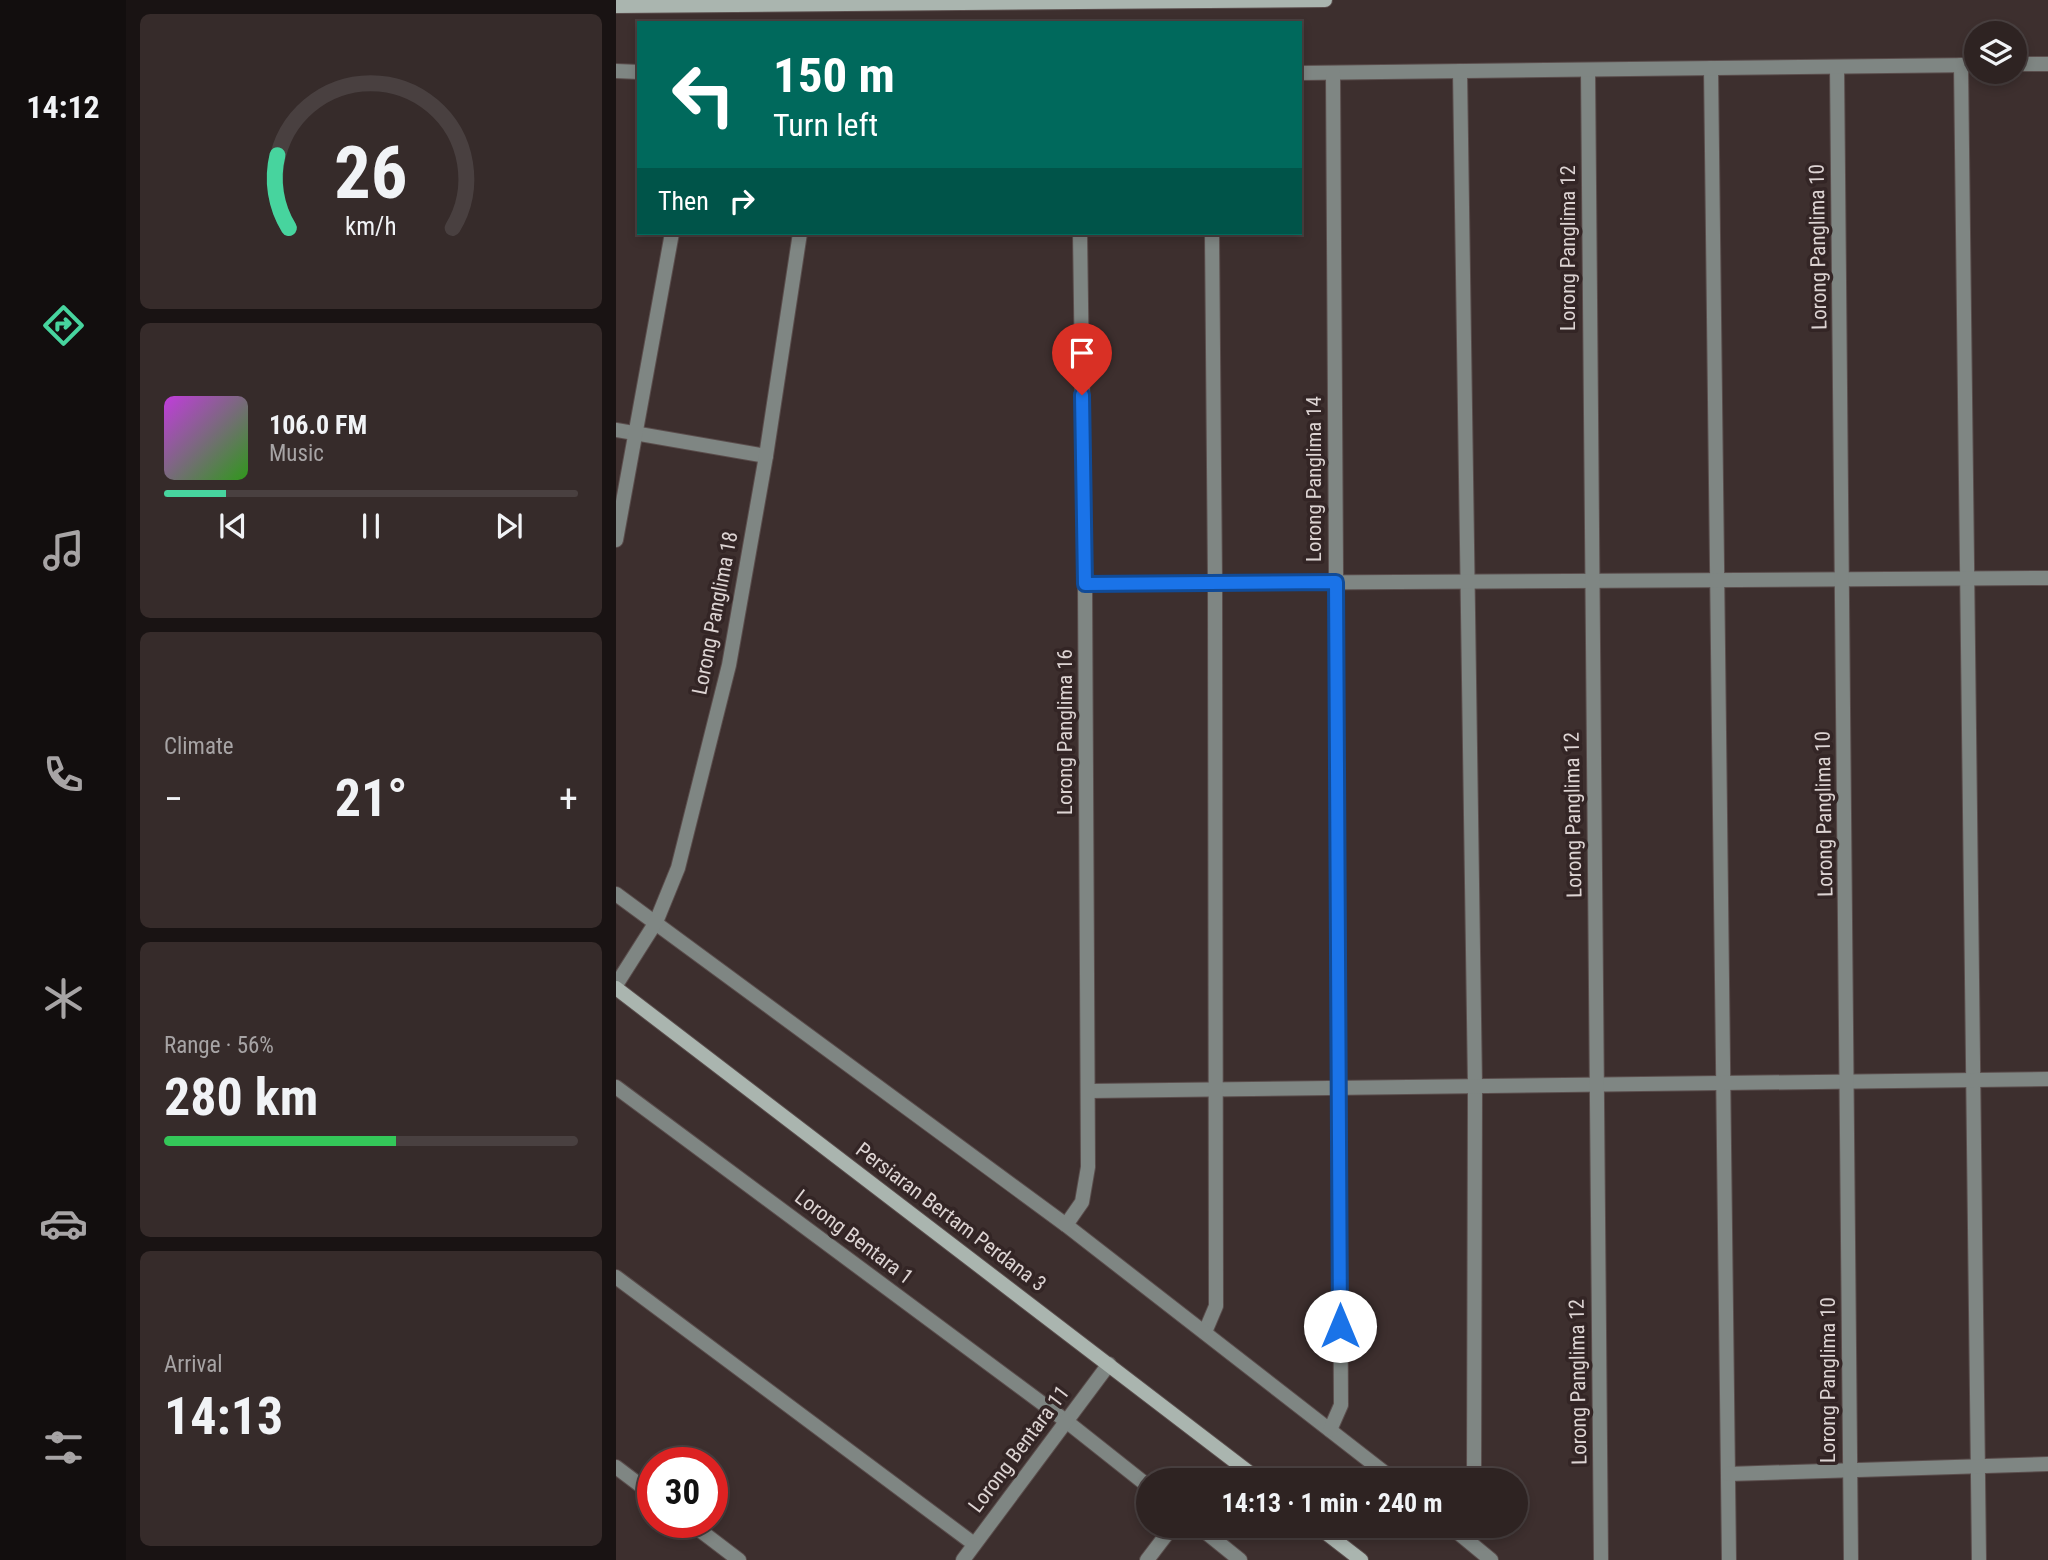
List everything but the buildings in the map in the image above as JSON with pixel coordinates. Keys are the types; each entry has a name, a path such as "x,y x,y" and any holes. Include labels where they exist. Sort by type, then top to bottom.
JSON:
{"street":[{"path":"616,6 1325,0"},
{"path":"2027,64 2048,64"},
{"path":"1302,73 1964,65"},
{"name":"Lorong Panglima 10","path":"1837,67 1851,1560"},
{"path":"1711,68 1729,1560"},
{"name":"Lorong Panglima 12","path":"1588,70 1601,1560"},
{"path":"616,71 637,72"},
{"path":"1460,71 1475,1086 1474,1468"},
{"name":"Lorong Panglima 14","path":"1330,1430 1341,1405 1333,73"},
{"path":"1969,84 1968,579 1979,1560"},
{"path":"616,540 672,235"},
{"name":"Lorong Panglima 18","path":"616,987 656,922 678,868 729,665 766,456 800,235"},
{"name":"Lorong Panglima 16","path":"1066,1225 1082,1202 1088,1167 1080,235"},
{"path":"1205,1332 1216,1306 1212,235"},
{"path":"616,430 766,456"},
{"path":"1085,584 2048,578"},
{"path":"616,894 1066,1225 1379,1468"},
{"name":"Persiaran Bertam Perdana 3","path":"616,987 1243,1468"},
{"path":"1089,1091 2048,1079"},
{"name":"Lorong Bentara 1","path":"616,1087 1066,1421 1136,1476"},
{"path":"616,1277 974,1545"},
{"name":"Lorong Bentara 11","path":"963,1560 1109,1364"},
{"path":"1728,1474 2048,1464"},
{"path":"616,1467 637,1483"},
{"path":"710,1538 739,1560"},
{"path":"1147,1560 1163,1538"},
{"path":"1213,1538 1240,1560"},
{"path":"1333,1538 1361,1560"},
{"path":"1472,1538 1491,1560"}],"route":[{"path":"1082,395 1085,584 1336,582 1340,1326"}]}
